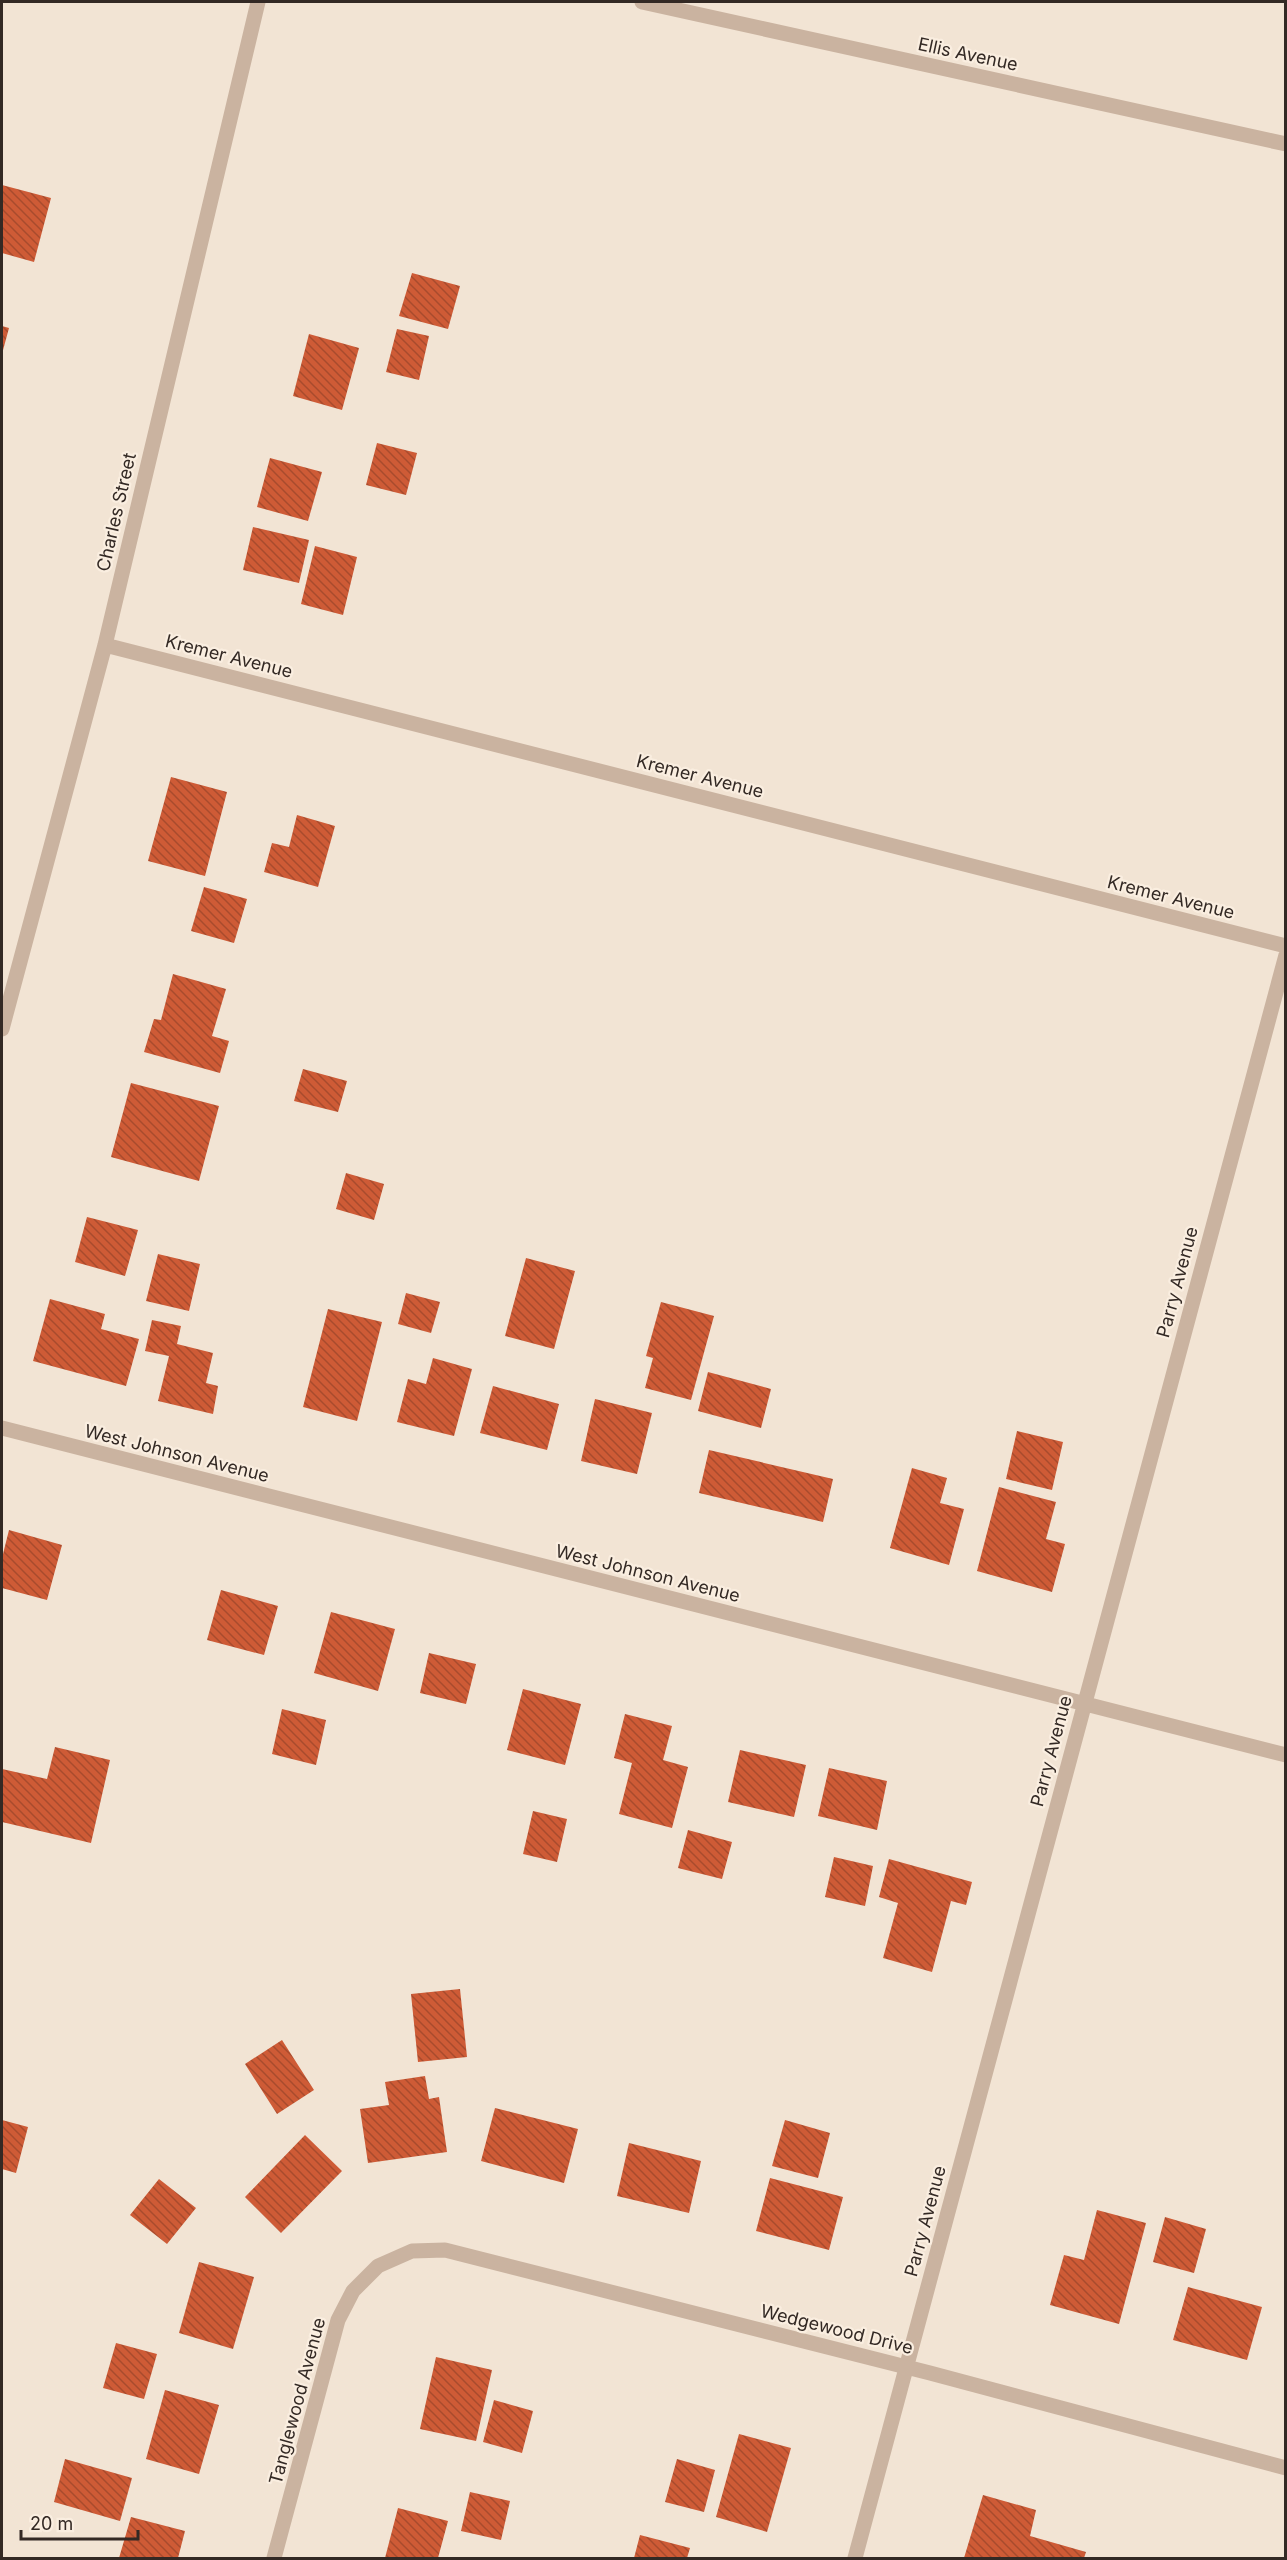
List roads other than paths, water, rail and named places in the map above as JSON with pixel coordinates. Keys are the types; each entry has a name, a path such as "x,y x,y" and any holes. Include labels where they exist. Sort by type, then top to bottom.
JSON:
{"street":[{"name":"Charles Street","path":"2,1029 105,645 258,2"},
{"name":"Ellis Avenue","path":"642,2 1286,144"},
{"name":"Kremer Avenue","path":"105,645 1286,946"},
{"name":"Parry Avenue","path":"855,2559 1286,955"},
{"name":"West Johnson Avenue","path":"2,1428 1286,1755"},
{"name":"Wedgewood Drive","path":"378,2266 412,2252 446,2250 906,2367 1286,2468"},
{"name":"Tanglewood Avenue","path":"274,2559 338,2320 353,2291 378,2266"}]}
